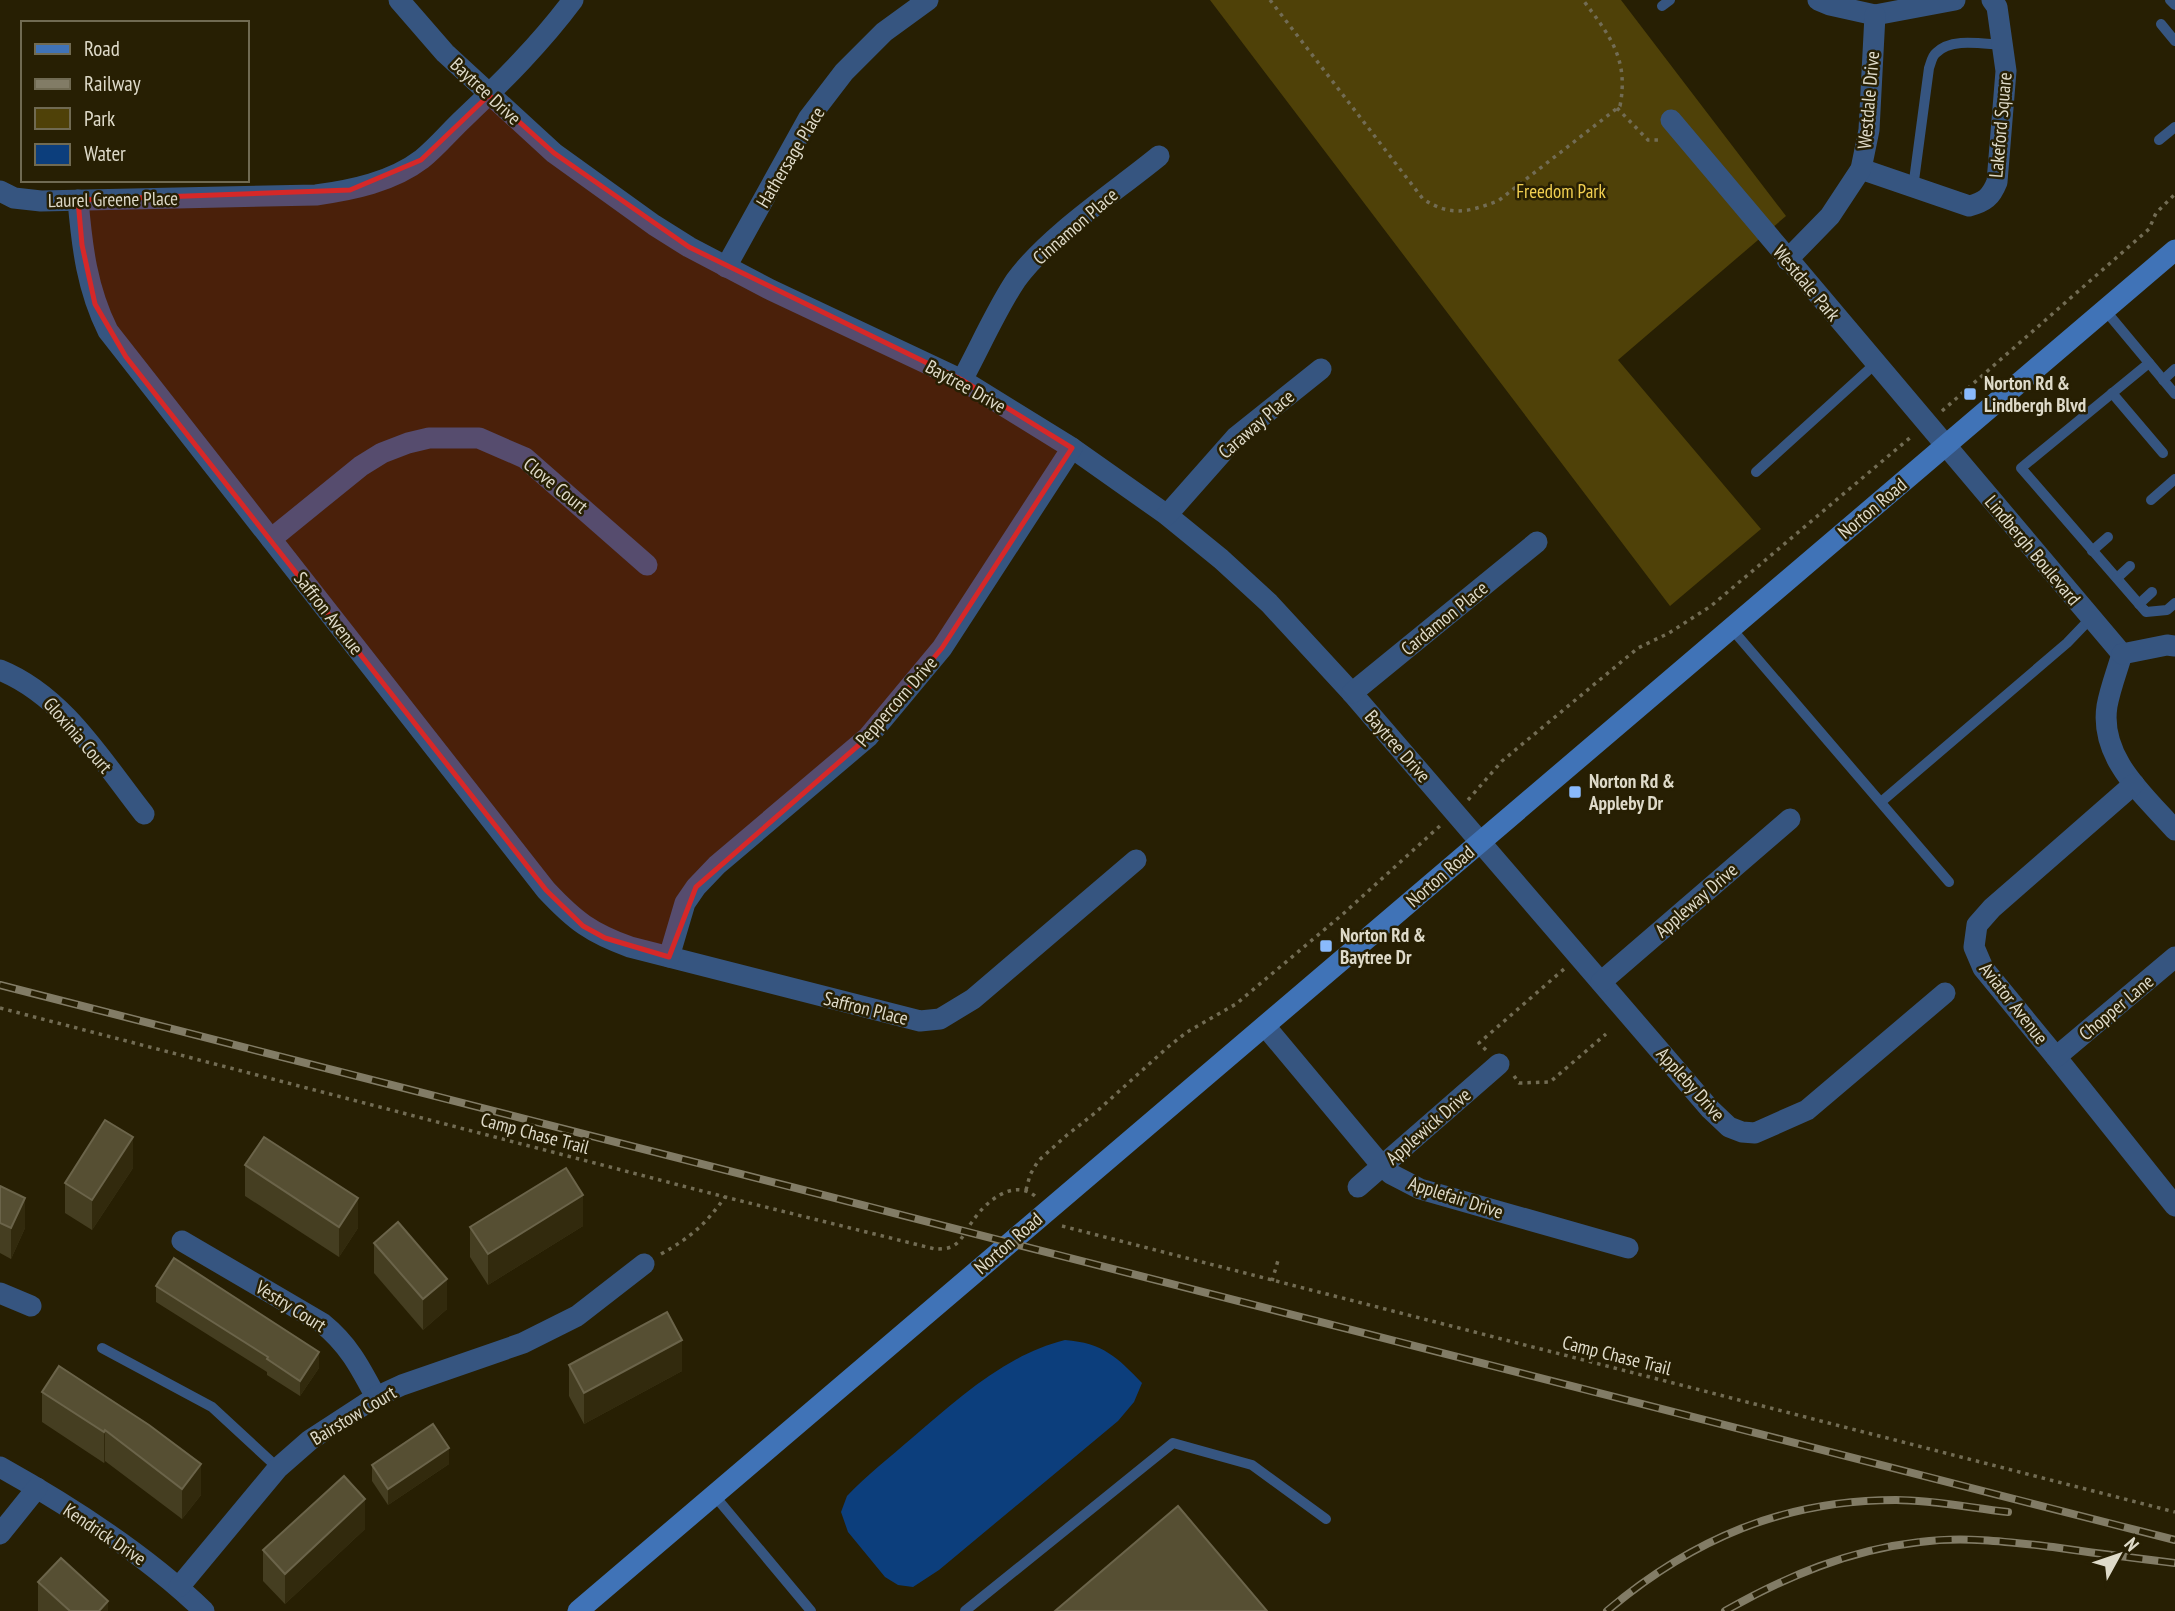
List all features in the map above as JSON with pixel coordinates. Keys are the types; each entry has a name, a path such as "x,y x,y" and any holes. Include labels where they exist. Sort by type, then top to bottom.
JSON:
{"main road":[{"name":"Norton Road","path":"578,1611 2175,250"}],"street":[{"name":"Baytree Drive","path":"398,0 445,53 554,153 654,225 726,267 962,380 1072,448 1167,515 1269,603 1352,693 1481,841"},
{"name":"Laurel Greene Place","path":"0,191 14,198 41,201 316,195 351,190 379,181 421,160 489,94 557,22 573,0"},
{"name":"Hathersage Place","path":"726,267 808,119 845,72 884,32 928,0"},
{"path":"1818,0 1875,15 1955,0"},
{"name":"Lakeford Square","path":"1861,169 1969,206 1982,203 1992,194 1997,182 2006,71 1997,7 1992,0"},
{"name":"Westdale Drive","path":"1787,260 1830,216 1861,169 1869,130 1875,15"},
{"name":"Westdale Park","path":"1671,120 1945,446"},
{"name":"Cinnamon Place","path":"962,380 1016,281 1038,255 1159,156"},
{"name":"Saffron Avenue","path":"78,200 82,245 95,304 108,331 546,890 583,926 605,938 669,957"},
{"name":"Caraway Place","path":"1167,515 1236,437 1321,369"},
{"name":"Clove Court","path":"271,539 361,466 382,453 429,438 478,439 502,446 525,458 647,565"},
{"name":"Lindbergh Boulevard","path":"1945,446 2122,654"},
{"name":"Peppercorn Drive","path":"669,957 685,903 696,887 717,865 868,737 942,648 1072,448"},
{"name":"Cardamon Place","path":"1352,693 1536,542"},
{"path":"2175,646 2167,645 2122,654 2107,708 2108,733 2117,762 2175,830"},
{"name":"Gloxinia Court","path":"0,670 15,676 61,711 144,814"},
{"name":"Aviator Avenue","path":"2134,784 1992,908 1978,925 1974,947 1983,968 2175,1206"},
{"name":"Appleway Drive","path":"1601,982 1790,819"},
{"name":"Appleby Drive","path":"1481,841 1710,1109 1729,1127 1742,1132 1755,1133 1807,1110 1945,993"},
{"name":"Saffron Place","path":"669,957 901,1017 920,1021 940,1019 973,999 1136,860"},
{"name":"Chopper Lane","path":"2056,1057 2175,957"},
{"name":"Applefair Drive","path":"1265,1026 1391,1174 1420,1189 1628,1248"},
{"name":"Applewick Drive","path":"1358,1187 1499,1064"},
{"name":"Vestry Court","path":"182,1241 323,1323 355,1356 376,1397"},
{"name":"Bairstow Court","path":"179,1587 278,1468 310,1440 376,1397 402,1385 523,1343 577,1316 644,1264"},
{"path":"0,1293 31,1307"},
{"name":"Kendrick Drive","path":"0,1467 134,1552 179,1587 204,1611"},
{"path":"0,1534 37,1488"}],"lane":[{"path":"2171,0 2175,5"},
{"path":"2161,24 2175,41"},
{"path":"1913,188 1928,68 1935,53 1946,46 1959,44 2002,45"},
{"path":"2159,140 2175,127"},
{"path":"2105,310 2175,394"},
{"path":"2149,363 2021,468 2146,612 2171,606"},
{"path":"1756,472 1875,364"},
{"path":"2163,380 2175,369"},
{"path":"2112,393 2163,453"},
{"path":"2151,500 2175,479"},
{"path":"2092,551 2108,537"},
{"path":"2116,578 2130,566"},
{"path":"2139,604 2152,592"},
{"path":"1881,802 2067,643 2091,618"},
{"path":"1731,628 1949,882"},
{"path":"102,1348 212,1408 278,1468"},
{"path":"965,1611 1173,1443 1252,1465 1326,1519"},
{"path":"714,1495 811,1611"}],"path":[{"path":"1270,0 1423,199 1438,209 1456,212 1477,209 1497,201 1617,108 1623,89 1621,62 1605,28 1583,0"},
{"path":"1617,108 1648,140 1687,140"},
{"path":"1039,1200 1026,1190 1030,1175 1038,1161 1067,1135 1178,1039 1236,1004 1360,900 1479,789 1502,761 1638,648 1670,633 1711,606 1926,424 2149,229 2156,214 2175,194"},
{"path":"1479,1043 1579,956"},
{"name":"Camp Chase Trail","path":"0,1008 935,1249 950,1248 956,1244 982,1209 1006,1192 1019,1188 1026,1190"},
{"path":"1519,1083 1550,1082 1606,1034"},
{"path":"644,1264 682,1242 706,1223 725,1197"},
{"name":"Camp Chase Trail","path":"1054,1219 1068,1229 2175,1512"},
{"path":"1272,1281 1279,1257"}],"highlighted area":[{"path":"489,95 554,153 689,247 962,380 1072,448 942,648 868,737 696,887 669,957 605,938 583,926 546,890 126,357 95,304 82,245 78,200 350,190 421,160"}],"green space":[{"name":"Freedom Park","path":"1210,0 1621,0 1786,216 1618,360 1761,529 1670,606"}],"water":[{"path":"1065,1340 1090,1344 1125,1366 1142,1383 1134,1402 1118,1421 939,1570 913,1587 898,1585 885,1577 848,1532 841,1512 847,1496 887,1459 983,1380 1022,1356"}],"building":[{"path":"105,1120 133,1137 92,1200 65,1183"},
{"path":"264,1137 358,1198 339,1227 245,1165"},
{"path":"566,1168 583,1195 488,1254 470,1227"},
{"path":"0,1186 25,1198 11,1228 0,1223"},
{"path":"398,1222 447,1279 423,1299 374,1243"},
{"path":"174,1258 319,1352 300,1381 267,1359 268,1357 156,1286"},
{"path":"667,1312 682,1340 584,1393 569,1365"},
{"path":"59,1366 149,1425 201,1464 182,1489 105,1430 104,1432 42,1392"},
{"path":"433,1424 449,1448 388,1489 372,1465"},
{"path":"344,1476 365,1499 285,1574 263,1550"},
{"path":"1178,1506 1267,1611 1055,1611"},
{"path":"61,1558 108,1601 99,1611 70,1611 38,1582"}],"railway":[{"path":"0,985 2175,1540"},
{"path":"1607,1611 1672,1563 1706,1544 1741,1528 1778,1516 1816,1507 1896,1500 2008,1512"},
{"path":"1725,1611 1819,1566 1868,1551 1920,1542 2004,1542 2175,1563"}],"place":[{"name":"Norton Rd & Lindbergh Blvd","path":"1970,394"},
{"name":"Norton Rd & Appleby Dr","path":"1575,792"},
{"name":"Norton Rd & Baytree Dr","path":"1326,946"}]}
